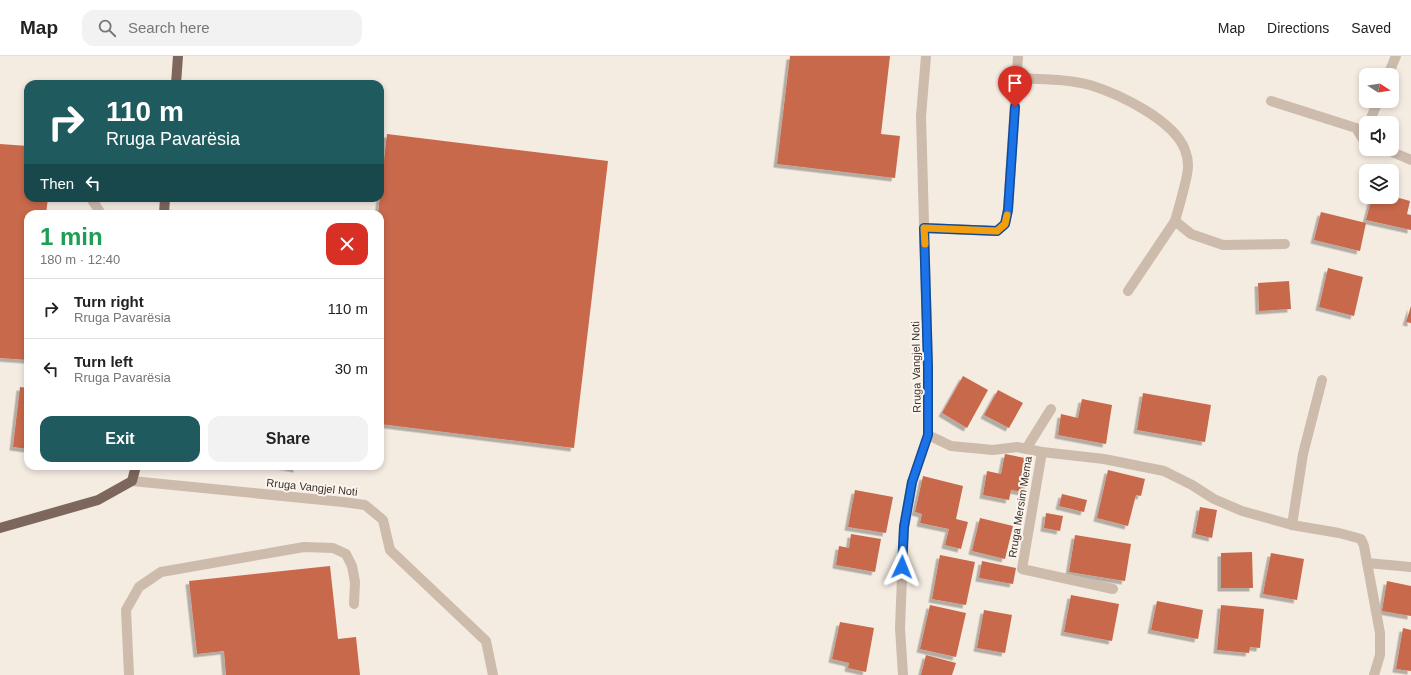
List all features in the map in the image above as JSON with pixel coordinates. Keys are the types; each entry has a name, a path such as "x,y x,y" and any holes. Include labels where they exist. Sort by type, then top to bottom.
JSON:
{"main road":[{"path":"176,80 178,56"},
{"path":"0,528 98,500 132,481 135,470"}],"street":[{"name":"Rruga Vangjel Noti","path":"902,675 900,628 904,527 912,482 928,435 928,367 921,116 926,56"},
{"path":"924,228 997,231 1005,224 1008,210 1018,56"},
{"path":"1391,68 1396,56"},
{"path":"1017,78 1060,80 1089,85 1110,93 1155,116 1172,130 1185,150 1189,167 1175,221 1128,291"},
{"path":"1271,101 1356,128 1359,131"},
{"path":"1399,155 1411,160"},
{"path":"1175,221 1191,234 1223,245 1285,244"},
{"path":"1292,526 1303,454 1322,380"},
{"path":"1026,449 1051,409"},
{"name":"Rruga Mersim Mema","path":"928,435 951,446 993,450 1017,446 1042,452 1104,459 1164,471 1192,485 1214,499 1242,511 1292,526 1340,533 1361,539 1364,546 1380,633 1380,655 1374,675"},
{"name":"Rruga Mersim Mema","path":"1042,452 1022,569 1113,589"},
{"name":"Rruga Vangjel Noti","path":"132,481 365,505 383,520 390,550 486,641 493,675"},
{"path":"129,675 126,610 139,587 161,572 304,547 333,548 346,554 352,566 355,582 354,604"},
{"path":"1367,564 1411,567"}],"building":[{"path":"790,56 890,56 881,134 900,136 895,178 777,164"},
{"path":"387,134 608,161 574,448 384,424 384,210 378,210 379,202 384,202 384,161"},
{"path":"0,144 24,146 24,202 48,202 46,210 24,210 24,360 0,358"},
{"path":"1399,198 1410,201 1407,214 1411,215 1411,230 1366,220 1370,204 1399,204"},
{"path":"1321,212 1366,223 1360,251 1314,240"},
{"path":"1328,268 1363,277 1354,316 1319,307"},
{"path":"1289,281 1291,309 1259,311 1258,283"},
{"path":"1411,306 1411,323 1406,322"},
{"path":"963,376 988,390 967,428 942,413"},
{"path":"20,387 24,388 24,448 13,447"},
{"path":"998,390 1023,403 1009,428 984,415"},
{"path":"1143,393 1211,405 1205,442 1137,430"},
{"path":"1082,399 1112,405 1106,444 1058,435 1061,414 1078,418"},
{"path":"1005,454 1030,459 1024,492 1011,490 1009,500 983,495 987,471 1001,474"},
{"path":"1108,470 1145,479 1141,496 1136,495 1128,526 1097,518"},
{"path":"923,476 963,486 956,519 968,522 961,549 945,545 949,529 920,523 922,514 915,512"},
{"path":"855,490 893,497 886,533 848,527"},
{"path":"1062,494 1087,500 1084,512 1059,506"},
{"path":"1200,507 1217,510 1212,538 1195,534"},
{"path":"1046,513 1063,516 1060,531 1044,528"},
{"path":"980,518 1013,526 1005,559 972,551"},
{"path":"851,534 881,539 875,572 836,565 839,546 849,548"},
{"path":"1075,535 1131,544 1125,581 1069,572"},
{"path":"1252,552 1253,588 1221,588 1221,553"},
{"path":"1271,553 1304,559 1297,600 1263,594"},
{"path":"940,555 975,562 966,605 932,599"},
{"path":"982,561 1016,568 1013,584 979,578"},
{"path":"330,566 338,639 356,637 360,675 226,675 224,651 197,654 189,581"},
{"path":"1387,581 1411,586 1411,616 1382,611"},
{"path":"1071,595 1119,604 1112,641 1064,632"},
{"path":"1157,601 1203,610 1198,639 1151,630"},
{"path":"930,605 966,613 956,657 920,649"},
{"path":"1221,605 1264,609 1260,648 1250,647 1249,653 1217,650"},
{"path":"984,610 1012,615 1005,653 977,648"},
{"path":"840,622 874,628 866,672 848,668 849,663 832,659"},
{"path":"1403,628 1411,630 1411,671 1396,669"},
{"path":"926,655 956,663 952,675 921,675"}],"slow traffic":[{"path":"925,244 924,228 997,231 1005,224 1007,215"}],"route":[{"path":"902,567 904,527 912,482 928,435 928,367 924,228 997,231 1005,224 1008,210 1015,107"}]}
